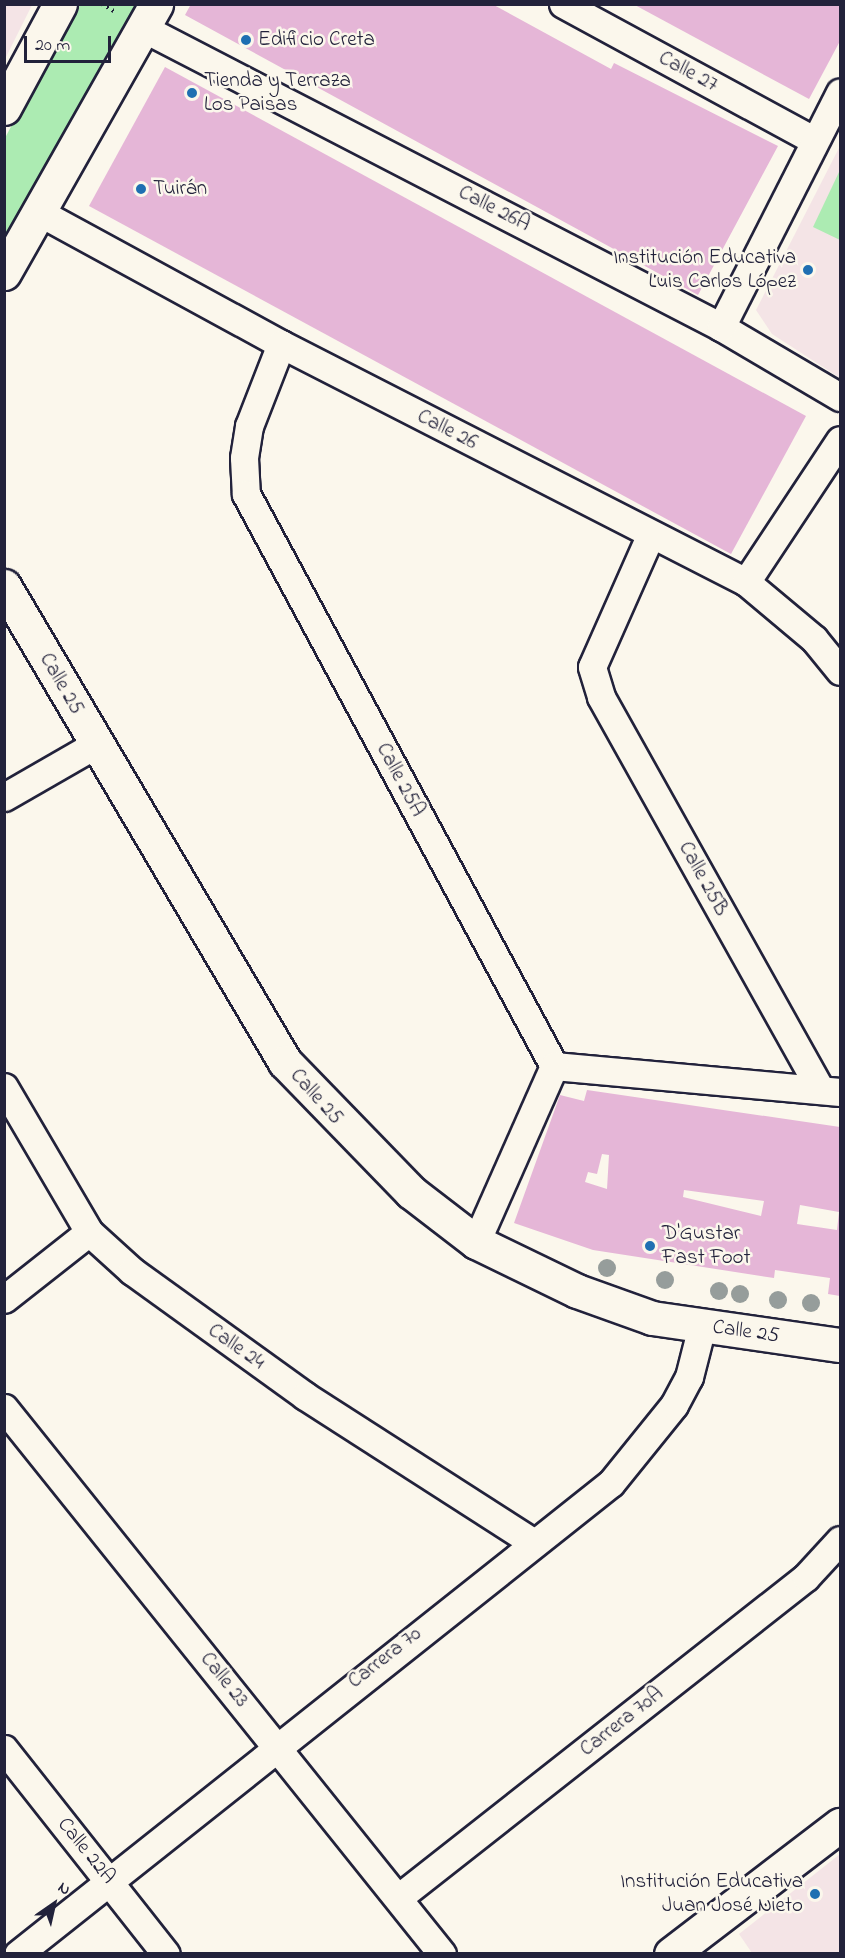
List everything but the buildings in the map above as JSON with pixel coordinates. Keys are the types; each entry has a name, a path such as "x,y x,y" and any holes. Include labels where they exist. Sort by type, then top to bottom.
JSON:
{"street":[{"path":"4,108 60,4"},
{"name":"Calle 27","path":"563,4 814,140"},
{"path":"4,273 149,16"},
{"name":"Calle 26A","path":"149,16 721,327 840,397"},
{"path":"721,327 840,92"},
{"name":"Calle 26","path":"37,211 281,344 650,536 746,582 814,639 840,671"},
{"name":"Calle 25A","path":"281,344 249,426 244,458 246,494 554,1066"},
{"path":"746,582 840,440"},
{"name":"Calle 25B","path":"650,536 592,667 601,697 830,1090"},
{"name":"Calle 25","path":"4,586 285,1062 411,1192 476,1242 577,1291 652,1318 840,1345"},
{"path":"4,797 96,744"},
{"path":"476,1242 554,1066 830,1090"},
{"name":"Calle 24","path":"4,1087 89,1232 132,1271 232,1345 532,1542"},
{"path":"4,1299 89,1232"},
{"name":"Carrera 70","path":"18,1953 532,1542 611,1483 656,1431 689,1377 702,1326"},
{"name":"Calle 23","path":"4,1408 442,1953"},
{"name":"Carrera 70A","path":"398,1898 806,1576 840,1540"},
{"name":"Calle 22A","path":"4,1749 110,1879 166,1953"},
{"path":"671,1953 840,1825"}],"shaded area":[{"path":"4,5 32,5 5,59"},
{"name":"Institución Educativa Luis Carlos López","path":"840,146 840,378 772,334 756,310"},
{"name":"Institución Educativa Juan José Nieto","path":"840,1854 840,1953 752,1953 739,1934"}],"green space":[{"path":"75,5 137,5 5,241 5,138"},
{"path":"840,170 840,240 813,227"}],"place":[{"name":"Edificio Creta","path":"246,40"},
{"name":"Tienda y Terraza Los Paisas","path":"192,93"},
{"name":"Tuirán","path":"141,189"},
{"name":"Institución Educativa Luis Carlos López","path":"808,270"},
{"name":"D'Gustar Fast Foot","path":"650,1246"},
{"name":"Institución Educativa Juan José Nieto","path":"815,1894"}]}
